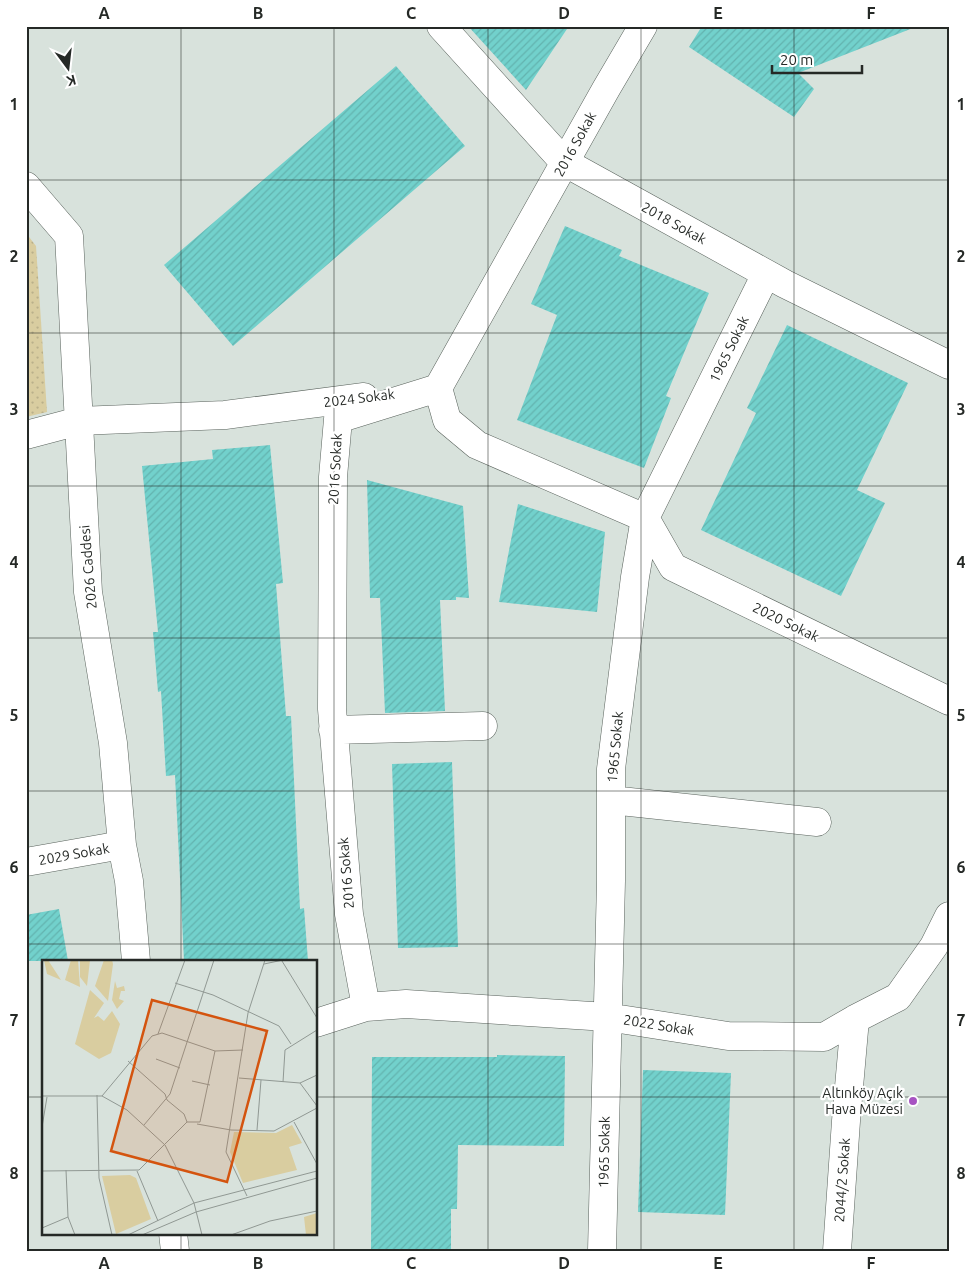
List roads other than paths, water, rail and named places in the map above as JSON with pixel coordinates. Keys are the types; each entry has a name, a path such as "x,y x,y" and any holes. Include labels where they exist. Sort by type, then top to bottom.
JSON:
{"street":[{"name":"2018 Sokak","path":"441,26 564,162 766,274 949,365"},
{"name":"2016 Sokak","path":"366,1007 349,914 332,709 333,477 338,419 438,388 564,162 643,26"},
{"name":"2026 Caddesi","path":"26,186 69,236 88,592 113,743 122,845 129,881 136,960"},
{"name":"1965 Sokak","path":"602,1251 611,881 611,769 634,577 645,518 766,274"},
{"name":"2024 Sokak","path":"26,435 78,421 225,415 438,388"},
{"path":"438,388 446,420 477,445 645,518"},
{"name":"2020 Sokak","path":"645,518 673,567 949,701"},
{"path":"333,730 483,726"},
{"path":"611,800 817,822"},
{"name":"2029 Sokak","path":"26,862 122,845"},
{"name":"2022 Sokak","path":"318,1022 366,1007 406,1004 607,1017 728,1036 824,1037 898,997 934,946 949,916"},
{"name":"2044/2 Sokak","path":"837,1251 855,1019"},
{"path":"173,1234 175,1251"}],"place":[{"name":"Altınköy Açık Hava Müzesi","path":"913,1101"}]}
